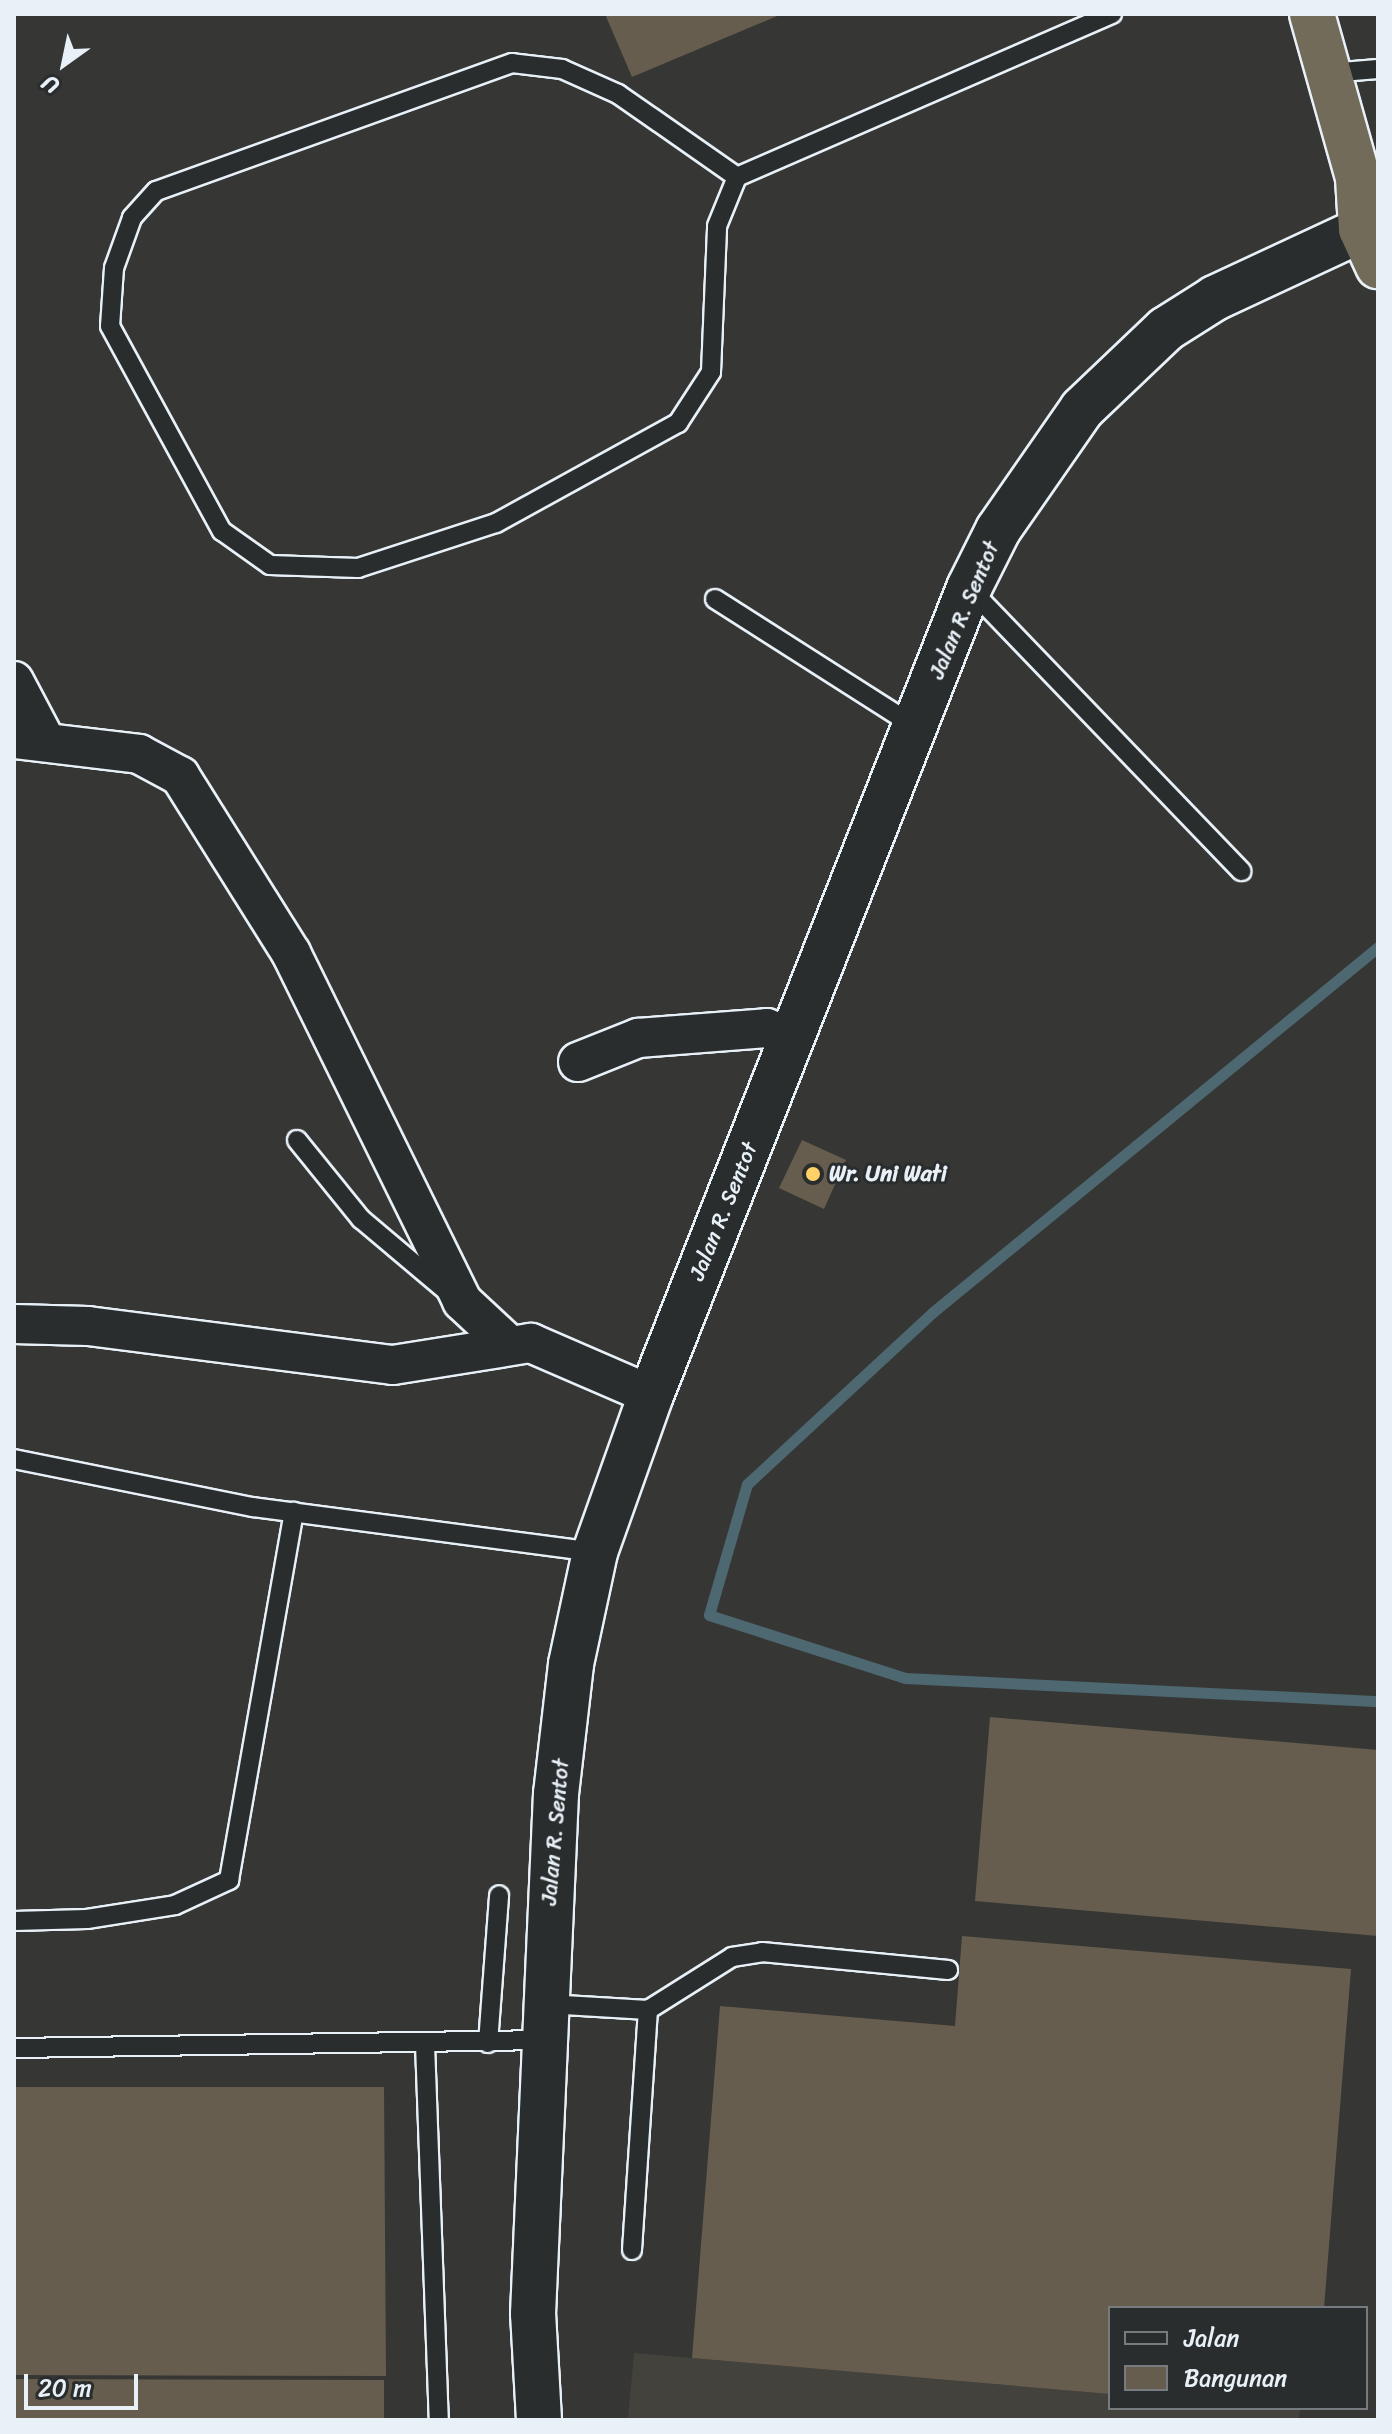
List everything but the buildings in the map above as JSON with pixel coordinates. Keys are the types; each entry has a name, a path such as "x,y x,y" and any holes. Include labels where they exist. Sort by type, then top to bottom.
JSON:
{"highway":[{"path":"1312,14 1371,219"}],"street":[{"name":"Jalan R. Sentot","path":"539,2420 533,2314 556,1794 571,1664 595,1552 651,1395 969,588 1034,472 1120,368 1215,298 1371,219"},
{"path":"14,681 29,738 139,754 180,776 291,953 462,1301 507,1343"},
{"path":"578,1062 638,1038 665,1035 767,1028 792,1039"},
{"path":"14,1324 88,1326 393,1365 507,1343 541,1345 651,1395"}],"lane":[{"path":"737,177 618,94 562,69 512,63 156,191 132,218 114,268 110,326 222,531 270,565 358,568 496,523 678,423 711,372 717,226 737,177 1112,14"},
{"path":"1328,73 1378,69"},
{"path":"969,588 1241,871"},
{"path":"715,599 914,726"},
{"path":"297,1140 361,1219 407,1264 462,1301"},
{"path":"14,1459 294,1512 595,1552"},
{"path":"14,1921 87,1919 175,1905 229,1880 294,1512"},
{"path":"488,2043 499,1895"},
{"path":"14,2048 488,2043 546,2022 648,2010 732,1957 762,1952 948,1970"},
{"path":"632,2250 648,2010"},
{"path":"425,2044 439,2420"}],"shaded area":[{"path":"634,2353 1108,2394 1108,2410 1300,2410 1299,2420 628,2420"}],"waterway":[{"path":"1378,947 933,1312 747,1484 709,1615 905,1678 1378,1701"}],"place":[{"name":"Wr. Uni Wati","path":"813,1174"}]}
